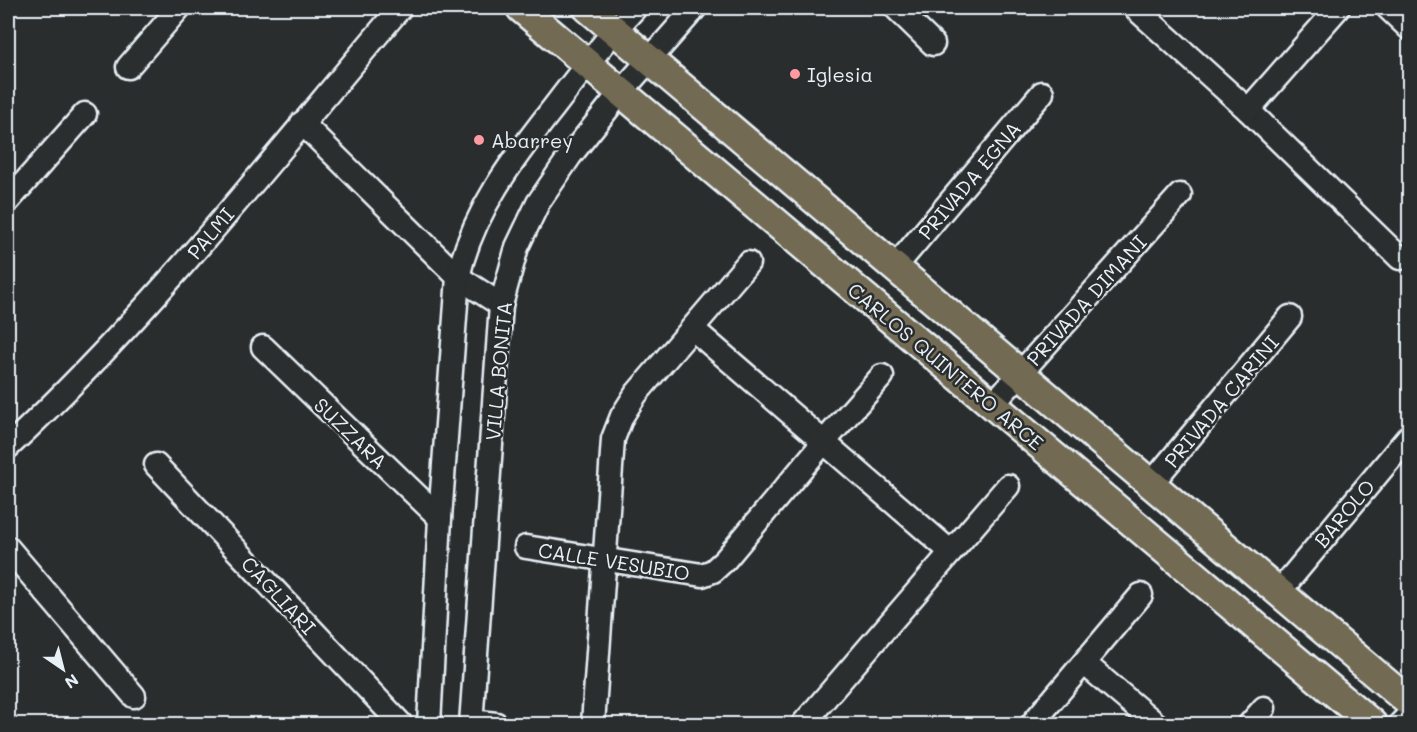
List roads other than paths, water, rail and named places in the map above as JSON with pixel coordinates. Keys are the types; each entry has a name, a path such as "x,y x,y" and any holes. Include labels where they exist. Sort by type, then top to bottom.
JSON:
{"main road":[{"name":"CARLOS QUINTERO ARCE","path":"521,8 1372,724"},
{"path":"588,8 1410,703"}],"street":[{"path":"128,67 179,8"},
{"name":"PALMI","path":"8,447 110,345 179,270 400,8"},
{"path":"429,724 440,518 458,276 464,249 493,190 587,64 635,8"},
{"name":"VILLA BONITA","path":"471,723 501,305 517,247 538,203 570,156 621,92 695,8"},
{"path":"896,8 933,44"},
{"path":"1135,8 1248,110 1400,258"},
{"path":"1248,110 1338,8"},
{"path":"1388,8 1410,29"},
{"name":"PRIVADA EGNA","path":"895,267 1042,93"},
{"path":"8,201 85,114"},
{"path":"302,123 458,276 501,305"},
{"name":"PRIVADA DIMANI","path":"992,405 1180,195"},
{"path":"593,724 613,439 619,423 636,394 748,263"},
{"name":"PRIVADA CARINI","path":"1151,484 1290,317"},
{"path":"693,329 951,552"},
{"name":"SUZZARA","path":"263,347 440,518"},
{"name":"CALLE VESUBIO","path":"526,547 702,574 713,571 725,560 823,442 882,376"},
{"name":"BAROLO","path":"1279,592 1410,435"},
{"name":"CAGLIARI","path":"156,465 401,724"},
{"path":"803,724 1008,486"},
{"path":"8,548 134,696"},
{"path":"1032,724 1141,594"},
{"path":"1084,663 1156,724"},
{"path":"1400,724 1410,714"},
{"path":"471,723 496,724"}],"place":[{"name":"Iglesia","path":"795,74"},
{"name":"Abarrey","path":"479,140"}]}
